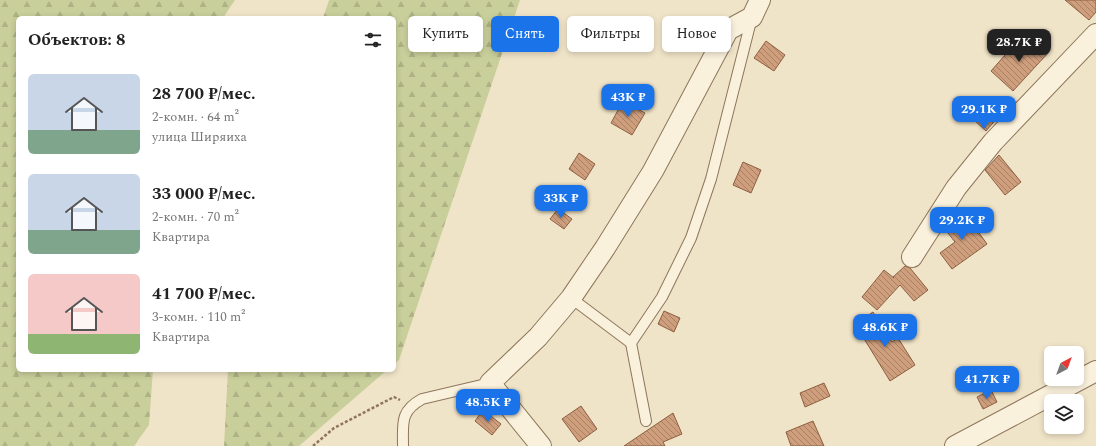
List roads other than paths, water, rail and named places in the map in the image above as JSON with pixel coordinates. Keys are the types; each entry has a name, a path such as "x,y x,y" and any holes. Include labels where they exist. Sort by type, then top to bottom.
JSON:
{"street":[{"path":"541,446 490,383 538,337 571,298 605,248 653,171 728,30 756,9"},
{"path":"912,257 956,188 993,142 1096,34"},
{"path":"955,446 1096,371"}],"lane":[{"path":"631,343 662,297 691,238 711,179 756,9"},
{"path":"571,298 631,343 646,421"},
{"path":"403,446 403,421 406,412 412,404 422,399 490,383"}]}
